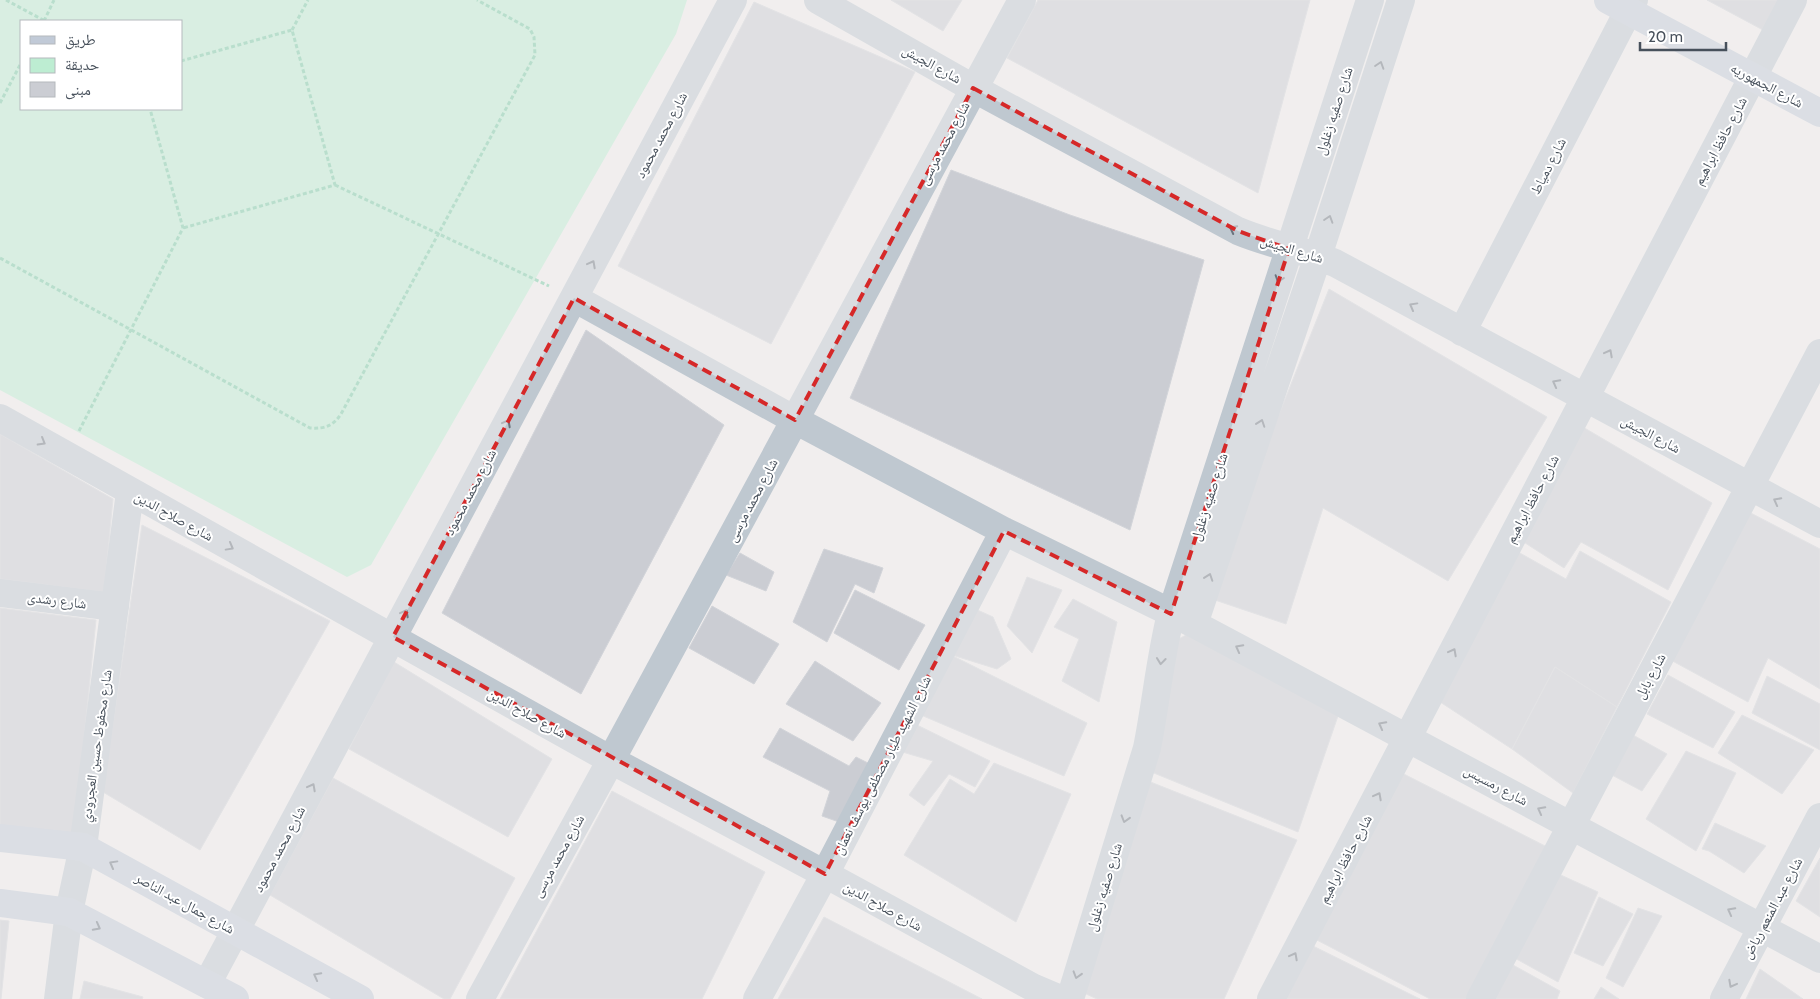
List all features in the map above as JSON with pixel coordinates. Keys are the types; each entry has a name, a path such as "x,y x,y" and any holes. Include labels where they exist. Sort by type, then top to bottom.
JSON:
{"main road":[{"name":"شارع الجمهوريه","path":"1623,4 1820,113"},
{"name":"شارع جمال عبد الناصر","path":"0,838 83,846 235,932 360,999"},
{"path":"0,903 68,912 235,999"}],"street":[{"name":"شارع محمد محمود","path":"207,984 733,0"},
{"name":"شارع الجيش","path":"818,0 973,88 1238,232 1335,263 1820,524"},
{"name":"شارع محمد مرسى","path":"480,999 796,420 1022,0"},
{"name":"شارع صفيه زغلول","path":"1182,618 1289,249 1370,0"},
{"name":"شارع صفيه زغلول","path":"1070,999 1146,748 1154,715 1163,647 1182,618 1318,256 1401,0"},
{"name":"شارع حافظ ابراهيم","path":"1272,999 1793,0"},
{"name":"شارع دمياط","path":"1462,332 1623,4"},
{"name":"شارع رمسيس","path":"574,298 796,420 1004,530 1182,618 1820,959"},
{"name":"شارع بابل","path":"1480,999 1820,352"},
{"name":"شارع صلاح الدين","path":"0,418 611,760 1034,988 1060,999"},
{"name":"شارع محفوظ حسين العجرودي","path":"58,999 68,912 83,846 130,492"},
{"name":"شارع الشهيد طيار مصطفى يوسف نعمان","path":"757,999 825,874 1004,530"},
{"name":"شارع رشدى","path":"0,593 115,607"},
{"name":"شارع عبد المنعم رياض","path":"1724,999 1820,817"}],"path":[{"path":"6,0 42,20"},
{"path":"44,20 54,0"},
{"path":"308,0 292,30 335,185"},
{"path":"0,258 310,428 328,426 336,421 341,414 535,55 534,37 530,29 477,0"},
{"path":"182,61 292,30"},
{"path":"0,103 20,65"},
{"path":"66,456 183,228 150,110"},
{"path":"183,228 335,185 574,298"}],"highlighted area":[{"path":"973,88 1238,231 1289,249 1171,614 1004,531 825,874 393,637 574,298 795,420"}],"green space":[{"path":"0,0 687,0 676,34 371,565 347,577 0,390"}],"building":[{"path":"891,0 962,0 943,31"},
{"path":"1038,0 1310,0 1258,193 1007,58"},
{"path":"1707,0 1779,0 1763,30"},
{"path":"754,2 915,72 771,344 618,266"},
{"path":"951,170 1070,215 1204,260 1130,530 850,398"},
{"path":"1329,289 1547,417 1448,581 1323,508 1286,624 1206,597"},
{"path":"586,330 724,425 581,694 442,613"},
{"path":"1576,423 1712,503 1668,590 1581,542 1564,568 1519,539"},
{"path":"0,434 113,499 104,592 0,579"},
{"path":"1745,510 1820,549 1820,689 1768,658 1748,702 1667,658"},
{"path":"142,525 330,621 200,850 103,792"},
{"path":"1511,548 1566,579 1580,551 1671,602 1617,707 1555,667 1512,749 1434,698"},
{"path":"824,549 883,568 874,593 855,584 827,642 793,622"},
{"path":"740,553 774,572 766,591 726,575"},
{"path":"1027,577 1062,590 1032,653 1007,626"},
{"path":"855,590 925,625 899,670 834,633"},
{"path":"1073,599 1117,622 1099,702 1062,681 1079,639 1054,627"},
{"path":"712,606 779,644 754,684 689,648"},
{"path":"0,608 96,620 74,837 0,828"},
{"path":"973,608 993,617 1011,659 997,669 949,654"},
{"path":"1188,634 1338,716 1298,832 1149,771 1171,643"},
{"path":"949,654 1087,723 1064,776 921,715"},
{"path":"815,661 881,703 853,741 786,704"},
{"path":"394,662 552,759 508,837 349,749"},
{"path":"1555,667 1617,707 1573,793 1512,749"},
{"path":"1668,675 1735,712 1713,748 1647,714"},
{"path":"1767,676 1820,704 1820,750 1752,713"},
{"path":"1742,715 1814,750 1782,794 1718,753"},
{"path":"917,725 990,761 975,787 949,774 924,806 909,795 933,761 899,751"},
{"path":"780,728 849,766 856,757 872,765 842,823 822,816 830,791 763,757"},
{"path":"1633,735 1667,754 1642,791 1610,774"},
{"path":"1686,751 1736,773 1696,851 1646,819"},
{"path":"994,763 1071,794 1016,922 904,855 950,779 974,794"},
{"path":"1398,771 1551,849 1469,999 1430,999 1313,938"},
{"path":"333,778 515,878 450,999 444,999 270,895"},
{"path":"1148,781 1297,840 1224,999 1097,999 1084,993"},
{"path":"612,791 765,872 702,999 500,999"},
{"path":"1715,823 1766,846 1744,873 1709,851 1702,849"},
{"path":"1820,858 1820,917 1796,901"},
{"path":"1552,871 1598,892 1558,982 1511,956"},
{"path":"1599,897 1633,914 1603,966 1574,953"},
{"path":"1638,908 1662,916 1623,987 1606,978"},
{"path":"824,917 982,999 778,999"},
{"path":"0,920 9,921 1,999 0,999"},
{"path":"1309,944 1420,999 1281,999"},
{"path":"1504,960 1560,991 1557,999 1485,999"},
{"path":"1760,969 1803,999 1746,999"},
{"path":"84,981 143,997 142,999 80,999"},
{"path":"1601,987 1619,999 1594,999"}]}
